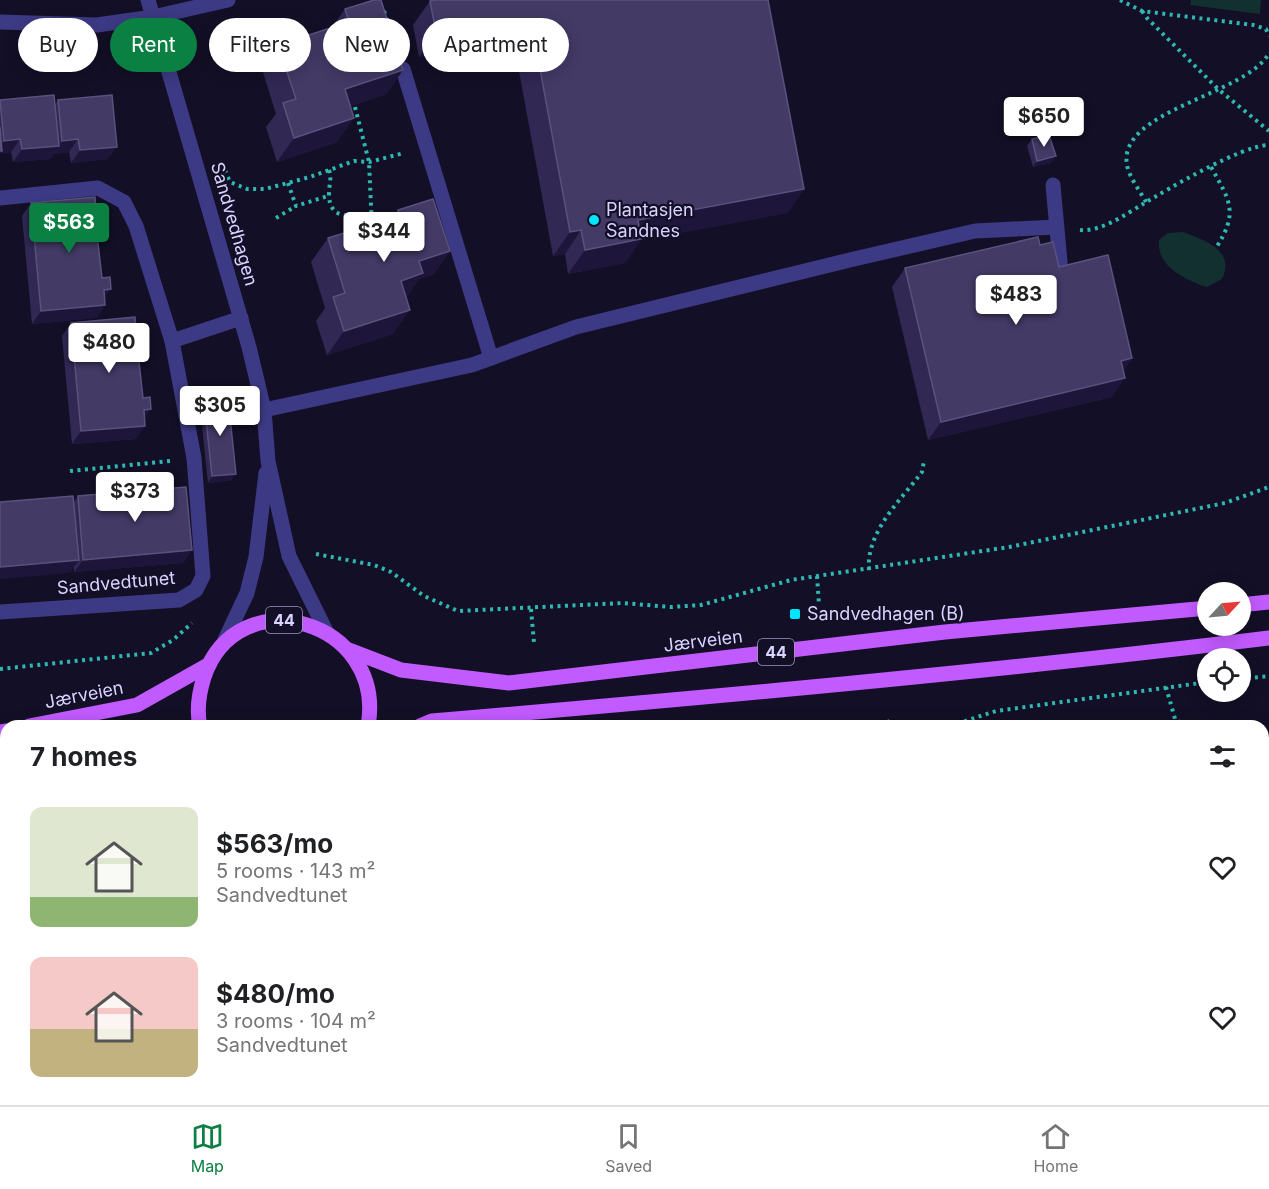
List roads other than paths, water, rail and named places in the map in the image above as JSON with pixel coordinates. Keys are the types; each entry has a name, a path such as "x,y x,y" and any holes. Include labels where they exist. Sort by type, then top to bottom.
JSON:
{"main road":[{"path":"1251,604 1269,602"},
{"name":"Jærveien","path":"349,650 401,670 509,683 945,632 1197,609"},
{"name":"44","path":"200,720 198,694 208,665 224,642 251,627 280,620 306,623 327,633 349,650 363,670 370,695 368,720"},
{"name":"44","path":"444,720 735,695 1128,656 1269,638"},
{"name":"Jærveien","path":"60,720 137,705 208,665"}],"street":[{"name":"Sandvedhagen","path":"147,0 241,318 264,410 268,461 290,556 327,633"},
{"path":"0,22 97,25 153,17 228,0"},
{"path":"405,72 490,358"},
{"path":"1053,185 1061,273"},
{"name":"Sandvedtunet","path":"0,198 98,188 124,202 136,226 172,341 194,458 203,576 196,590 179,600 0,612"},
{"path":"264,410 394,383 490,358 576,327 975,231 1056,227"},
{"path":"172,341 241,318"},
{"name":"Sandvedhagen","path":"224,642 248,593 268,461"}],"place":[{"name":"Plantasjen Sandnes","path":"594,220"},
{"name":"Sandvedhagen (B)","path":"795,614"}]}
